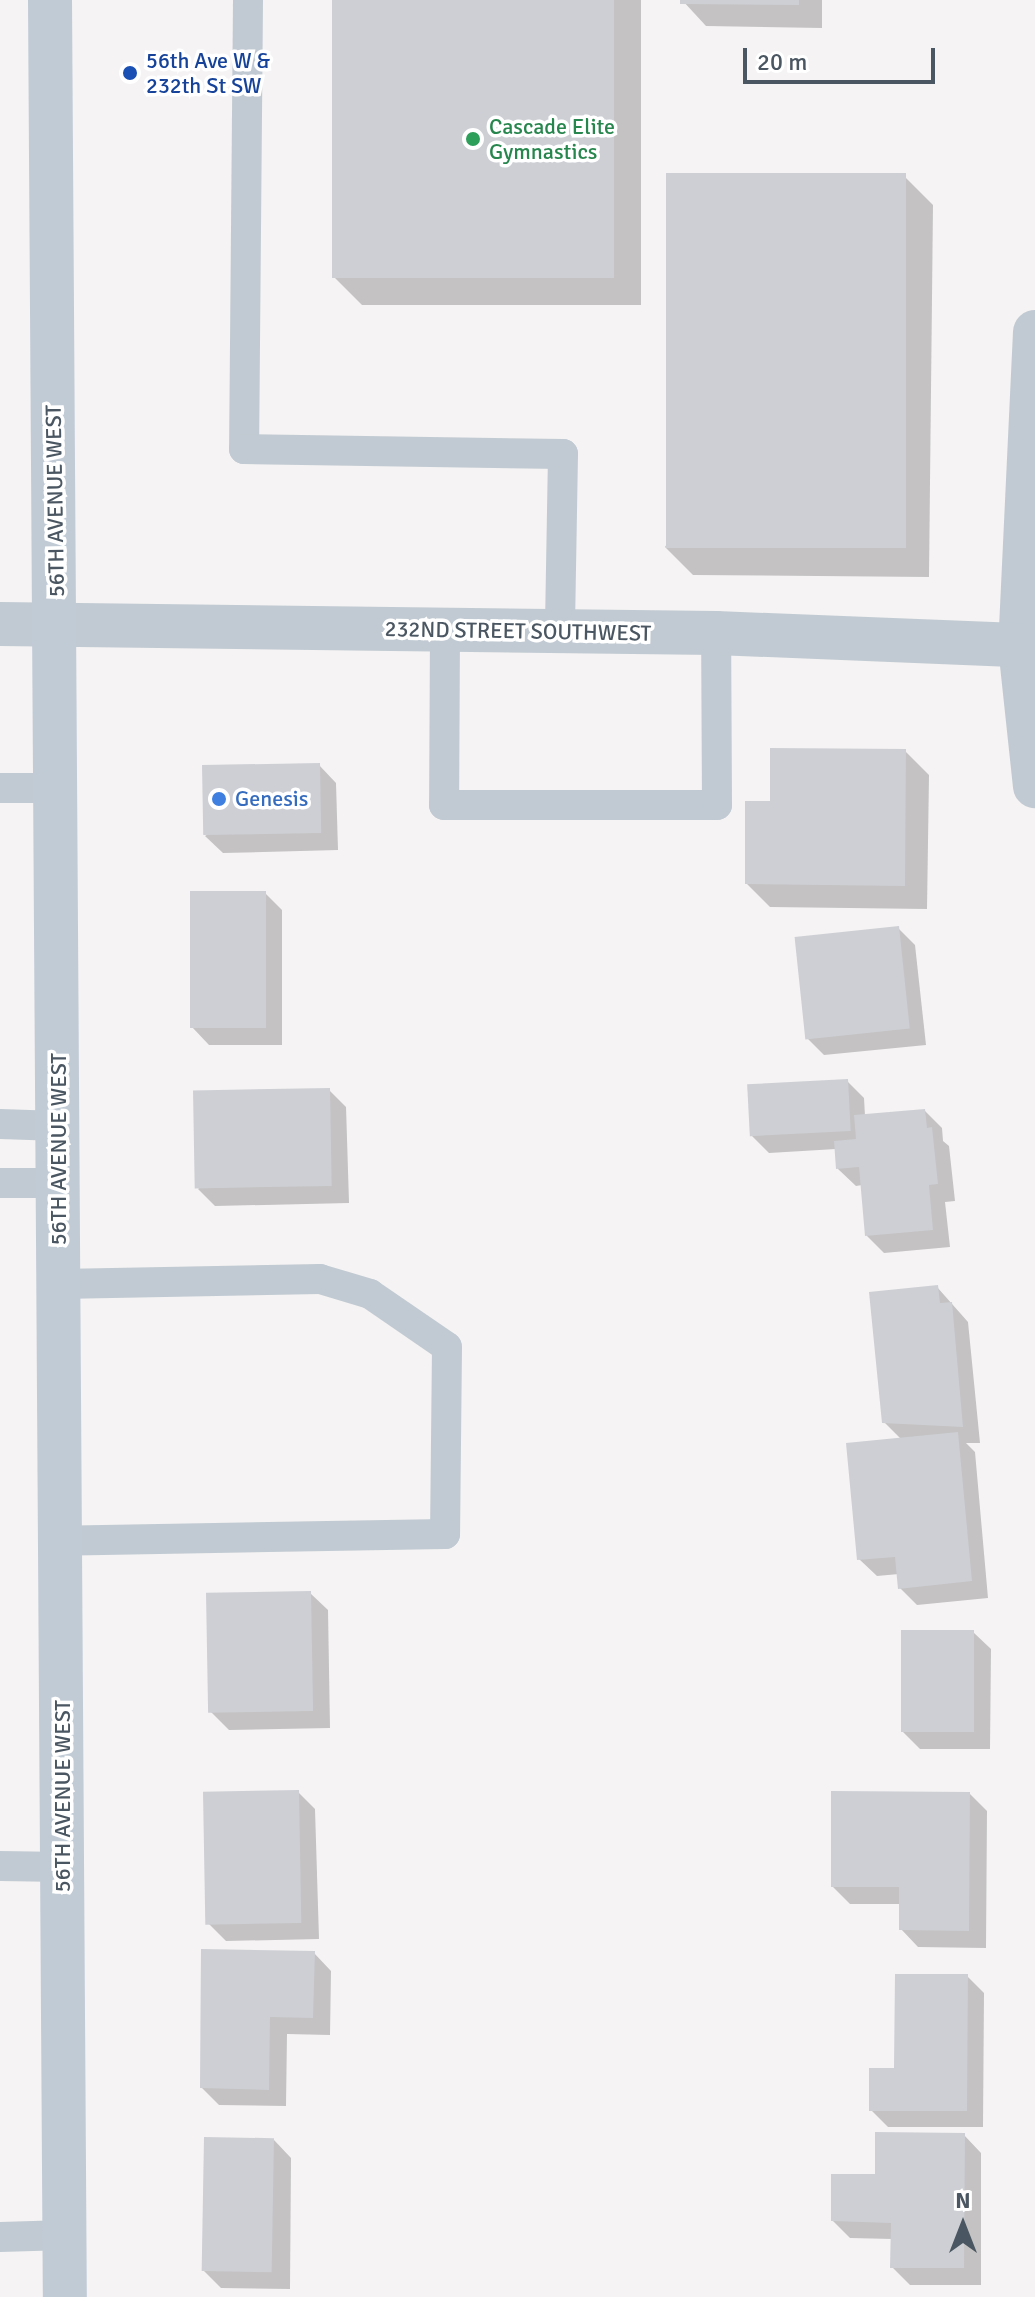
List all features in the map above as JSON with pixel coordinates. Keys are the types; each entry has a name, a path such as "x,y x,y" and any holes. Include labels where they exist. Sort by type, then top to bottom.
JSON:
{"main road":[{"name":"56TH AVENUE WEST","path":"50,0 65,2297"}],"street":[{"path":"1035,332 1028,646 1035,786"},
{"name":"232ND STREET SOUTHWEST","path":"0,624 716,633 1028,646"}],"lane":[{"path":"248,0 244,449 563,454 560,631"},
{"path":"445,631 444,805 717,805 716,633"},
{"path":"0,788 56,788"},
{"path":"0,1124 59,1126"},
{"path":"0,1183 59,1183"},
{"path":"60,1284 320,1279 370,1294 447,1347 445,1534 61,1541"},
{"path":"0,1866 64,1867"},
{"path":"0,2237 66,2235"}],"building":[{"name":"Cascade Elite Gymnastics","path":"332,0 614,0 614,278 332,278"},
{"path":"680,0 799,0 799,5 680,4"},
{"path":"666,173 906,173 906,548 666,548"},
{"path":"770,748 906,749 905,886 745,884 745,801 770,801"},
{"path":"320,763 321,833 203,835 202,765"},
{"path":"190,891 266,891 266,1028 190,1028"},
{"path":"899,926 910,1028 805,1039 795,937"},
{"path":"848,1079 851,1131 750,1136 747,1084"},
{"path":"330,1088 332,1186 195,1188 193,1090"},
{"path":"925,1109 927,1128 932,1127 938,1184 929,1185 933,1230 865,1236 859,1167 836,1169 834,1141 856,1139 854,1115"},
{"path":"938,1285 940,1303 952,1302 963,1427 882,1423 869,1292"},
{"path":"958,1432 972,1581 898,1589 895,1557 857,1560 846,1443"},
{"path":"311,1591 313,1711 208,1713 206,1593"},
{"path":"901,1630 974,1630 974,1732 901,1732"},
{"path":"299,1790 301,1923 205,1925 203,1792"},
{"path":"831,1791 970,1792 969,1931 899,1930 899,1887 831,1887"},
{"path":"201,1949 315,1951 313,2018 270,2017 269,2090 200,2088"},
{"path":"895,1974 968,1974 967,2111 869,2111 869,2068 894,2068"},
{"path":"875,2132 965,2133 964,2268 890,2268 891,2223 831,2221 831,2174 875,2174"},
{"path":"204,2137 274,2138 272,2272 202,2271"}],"place":[{"name":"56th Ave W & 232th St SW","path":"130,73"},
{"name":"Cascade Elite Gymnastics","path":"473,139"},
{"name":"Genesis","path":"219,799"}]}
